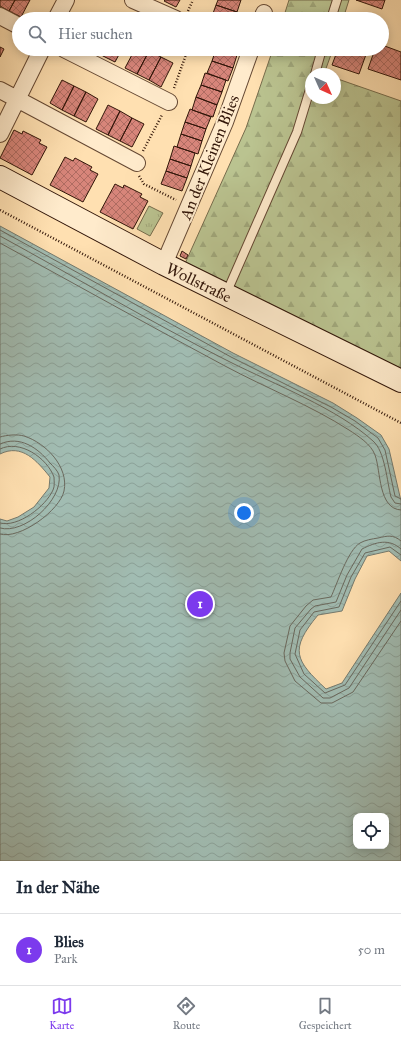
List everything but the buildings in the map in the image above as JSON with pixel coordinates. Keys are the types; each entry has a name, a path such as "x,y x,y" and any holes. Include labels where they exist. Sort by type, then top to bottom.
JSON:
{"street":[{"path":"60,12 66,0"},
{"path":"133,0 160,12"},
{"path":"0,16 12,22"},
{"path":"0,134 38,56"},
{"path":"78,56 169,102"},
{"name":"An der Kleinen Blies","path":"164,264 225,122 249,56"},
{"path":"0,90 137,162"},
{"name":"Wollstraße","path":"0,177 164,264 401,381"}],"lane":[{"path":"333,12 337,0"},
{"path":"317,68 320,56"},
{"path":"226,295 297,132 306,104"}],"path":[{"path":"185,56 169,102 134,168 144,184 189,207"},
{"path":"0,210 401,423"}],"green space":[{"path":"289,0 349,0 345,12 285,12"},
{"path":"271,56 330,56 326,68 305,68 305,104 341,104 341,80 401,101 401,374 183,268 246,128"},
{"path":"149,206 163,213 150,236 137,229"}],"water":[{"path":"0,226 233,353 333,403 381,435 389,449 401,501 401,561 389,551 367,556 355,579 342,611 318,615 303,637 300,646 300,654 302,662 326,689 342,683 401,593 401,861 0,861 0,519 7,521 18,517 34,507 49,488 50,477 40,465 28,455 22,452 8,451 0,454"}],"place":[{"name":"Blies","path":"200,604"}]}
